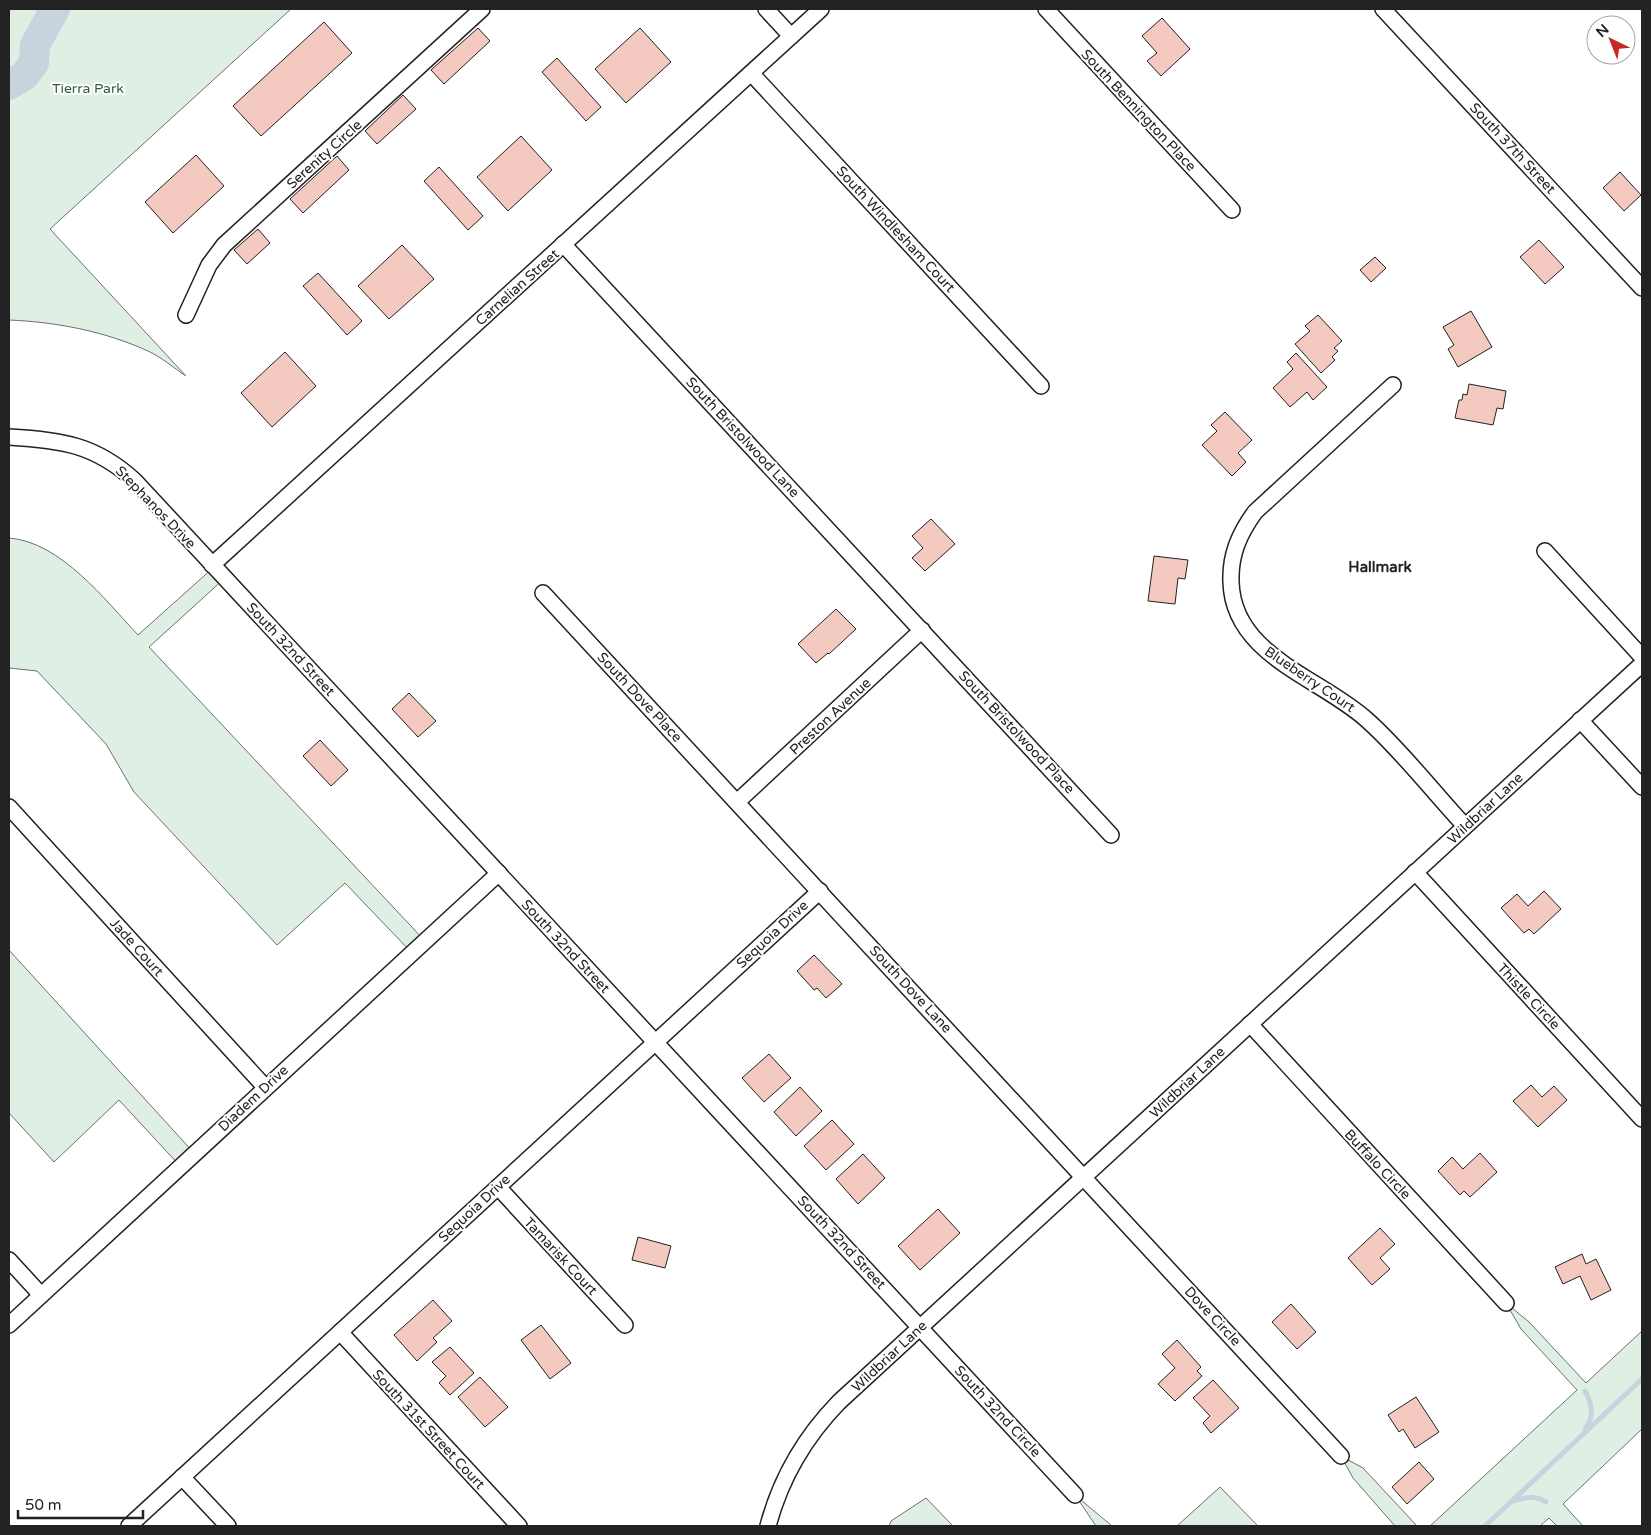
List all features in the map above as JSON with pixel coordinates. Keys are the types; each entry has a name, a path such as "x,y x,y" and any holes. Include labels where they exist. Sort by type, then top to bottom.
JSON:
{"street":[{"name":"Serenity Circle","path":"186,315 205,273 224,245 482,9"},
{"path":"766,9 791,36"},
{"name":"Carnelian Street","path":"212,564 821,9"},
{"name":"South Bennington Place","path":"1046,9 1232,210"},
{"name":"South 37th Street","path":"1383,9 1642,288"},
{"name":"South Windlesham Court","path":"751,73 1041,386"},
{"name":"South Bristolwood Lane","path":"563,244 922,630"},
{"name":"Blueberry Court","path":"1392,385 1255,512 1243,529 1234,548 1230,568 1231,589 1236,609 1245,628 1258,644 1270,654 1348,704 1368,721 1465,826"},
{"name":"Stephanos Drive","path":"9,437 54,440 75,444 100,454 122,469 212,564"},
{"path":"1545,551 1642,657"},
{"name":"South 32nd Street","path":"212,564 921,1327"},
{"name":"South Dove Place","path":"543,593 738,802"},
{"name":"Preston Avenue","path":"738,802 922,630"},
{"name":"South Bristolwood Place","path":"922,630 1111,834"},
{"name":"Wildbriar Lane","path":"768,1526 786,1474 801,1446 820,1421 1642,664"},
{"path":"1580,720 1642,787"},
{"name":"South Dove Lane","path":"738,802 1085,1176"},
{"name":"Jade Court","path":"9,807 265,1087"},
{"name":"Thistle Circle","path":"1415,872 1642,1120"},
{"name":"Diadem Drive","path":"9,1325 265,1087 499,874"},
{"name":"Sequoia Drive","path":"129,1526 820,891"},
{"name":"Buffalo Circle","path":"1250,1024 1506,1303"},
{"name":"Dove Circle","path":"1085,1176 1341,1456"},
{"name":"Tamarisk Court","path":"498,1187 625,1325"},
{"path":"9,1260 41,1295"},
{"name":"South 32nd Circle","path":"921,1327 1075,1496"},
{"name":"South 31st Street Court","path":"340,1332 519,1526"},
{"path":"182,1477 228,1526"}],"green space":[{"name":"Tierra Park","path":"9,9 291,9 50,229 186,376 153,353 114,338 62,325 9,320"},
{"path":"9,538 28,542 64,561 96,590 138,635 214,567 225,578 149,647 425,941 412,953 345,883 277,945 134,792 106,744 37,671 9,668"},
{"path":"9,950 194,1153 180,1166 119,1100 54,1162 9,1113"},
{"path":"1506,1303 1529,1322 1586,1383 1642,1331 1642,1429 1563,1504 1583,1526 1557,1526 1549,1518 1540,1526 1430,1526 1577,1390 1521,1329"},
{"path":"1341,1456 1363,1468 1417,1526 1395,1526 1353,1478"},
{"path":"1220,1487 1258,1526 1177,1526"},
{"path":"1075,1495 1112,1526 1096,1526"},
{"path":"926,1498 953,1526 889,1526 891,1521"}],"building":[{"path":"1162,18 1190,49 1161,76 1147,61 1157,53 1142,36"},
{"path":"324,22 352,53 261,136 233,106"},
{"path":"478,28 490,41 444,84 431,70"},
{"path":"640,28 671,62 626,103 595,69"},
{"path":"557,58 601,107 586,121 542,72"},
{"path":"403,95 416,109 377,144 365,131"},
{"path":"521,136 552,170 508,211 477,177"},
{"path":"196,155 224,186 173,233 145,202"},
{"path":"337,156 349,170 303,213 290,199"},
{"path":"439,167 483,216 468,230 424,181"},
{"path":"1620,172 1641,195 1624,211 1603,188"},
{"path":"258,229 270,243 247,264 234,250"},
{"path":"1539,240 1564,267 1545,284 1520,257"},
{"path":"402,245 434,279 389,319 358,286"},
{"path":"1375,257 1386,268 1371,282 1360,270"},
{"path":"318,273 362,321 347,335 303,286"},
{"path":"1471,311 1492,347 1458,367 1448,349 1454,345 1443,327"},
{"path":"1318,315 1342,341 1334,348 1338,351 1332,357 1335,360 1321,373 1295,344 1310,331 1305,326"},
{"path":"285,352 316,386 272,427 241,393"},
{"path":"1296,353 1327,387 1313,400 1307,392 1290,407 1273,388 1293,369 1287,362"},
{"path":"1469,384 1506,391 1503,409 1497,408 1493,425 1455,418 1459,400 1462,400 1463,394 1467,395"},
{"path":"1225,412 1252,440 1238,453 1246,462 1232,476 1202,445 1217,431 1211,425"},
{"path":"931,519 955,544 925,571 912,558 923,548 912,536"},
{"path":"1154,556 1188,560 1185,579 1178,578 1175,604 1148,601"},
{"path":"836,609 856,629 829,654 816,663 798,644"},
{"path":"409,693 436,721 418,737 392,709"},
{"path":"320,740 348,770 331,786 303,756"},
{"path":"1544,891 1561,909 1534,934 1529,929 1524,933 1501,908 1517,894 1528,906"},
{"path":"814,955 842,984 826,998 817,988 814,990 797,971"},
{"path":"769,1054 791,1078 764,1102 742,1078"},
{"path":"1531,1085 1542,1097 1554,1086 1567,1100 1538,1127 1513,1101"},
{"path":"800,1087 822,1111 796,1136 774,1112"},
{"path":"832,1120 854,1144 826,1170 804,1146"},
{"path":"1480,1153 1497,1172 1470,1197 1464,1191 1460,1195 1438,1171 1452,1157 1463,1169"},
{"path":"863,1154 885,1178 858,1204 836,1179"},
{"path":"938,1209 960,1233 920,1270 898,1246"},
{"path":"1380,1228 1395,1244 1380,1258 1390,1269 1372,1285 1348,1258"},
{"path":"638,1237 671,1246 665,1268 632,1260"},
{"path":"1582,1254 1586,1264 1596,1259 1611,1290 1591,1300 1580,1276 1563,1284 1555,1267"},
{"path":"433,1300 452,1321 433,1338 437,1342 417,1361 394,1335"},
{"path":"1291,1304 1316,1332 1297,1349 1272,1322"},
{"path":"541,1325 571,1363 550,1379 521,1340"},
{"path":"1177,1340 1201,1367 1197,1371 1202,1376 1175,1401 1158,1384 1175,1368 1162,1354"},
{"path":"450,1347 474,1373 450,1395 439,1383 446,1376 432,1362"},
{"path":"480,1377 508,1407 485,1427 458,1397"},
{"path":"1213,1380 1239,1408 1211,1433 1203,1423 1210,1416 1193,1398"},
{"path":"1416,1397 1439,1432 1415,1448 1403,1429 1399,1432 1388,1415"},
{"path":"1419,1462 1434,1479 1407,1504 1392,1487"}],"waterway":[{"path":"9,85 24,76 34,63 35,45 55,9"},
{"path":"1485,1526 1642,1379"},
{"path":"1585,1391 1591,1415 1585,1429"},
{"path":"1513,1501 1530,1497 1546,1502"}],"district":[{"name":"Hallmark","path":"1380,567"}]}
